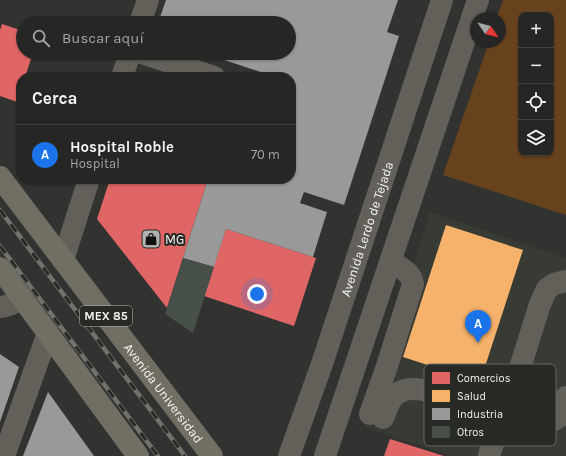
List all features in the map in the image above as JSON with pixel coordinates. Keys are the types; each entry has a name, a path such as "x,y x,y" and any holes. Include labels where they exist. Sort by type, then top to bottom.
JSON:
{"highway":[{"name":"Avenida Universidad","path":"0,177 212,456"},
{"path":"0,268 138,456"}],"street":[{"path":"142,16 148,0"},
{"name":"Avenida Lerdo de Tejada","path":"289,456 322,364 442,0"},
{"path":"325,456 478,0"},
{"path":"124,72 128,60"},
{"path":"163,60 199,72"},
{"path":"63,260 87,184"},
{"path":"391,261 410,275 413,284 386,369 376,416 401,391 412,388 424,390"},
{"path":"521,364 540,304 547,289 554,284 566,281"},
{"path":"0,307 5,307 22,298"},
{"path":"4,456 48,333"},
{"path":"556,419 559,417 566,397"}],"shaded area":[{"path":"503,0 566,0 566,215 443,175 487,48 506,48 506,12 499,12"},
{"path":"430,212 566,258 566,456 451,456 364,427"}],"building: Comercios":[{"path":"2,24 16,29 16,60 31,60 27,72 16,72 16,102 0,96 0,30"},
{"name":"MG","path":"108,184 206,184 167,308 97,219"},
{"path":"226,229 316,258 294,326 204,296"},
{"path":"390,439 444,456 384,456"}],"building: Salud":[{"path":"446,225 523,250 486,364 425,364 403,357"}],"building: Industria":[{"path":"166,0 398,0 387,32 399,36 344,205 304,192 300,203 327,212 313,257 226,229 214,267 183,258 206,184 296,184 296,72 261,72 224,60 296,60 296,16 160,16"},
{"path":"0,354 19,367 0,422"},
{"path":"48,392 94,456 23,456"}],"building: Otros":[{"path":"183,258 214,267 193,333 165,314"}],"railway":[{"path":"0,210 185,456"},
{"path":"0,246 158,456"}],"place":[{"name":"MG","path":"151,239"},
{"name":"Hospital Roble","path":"478,343"}]}
